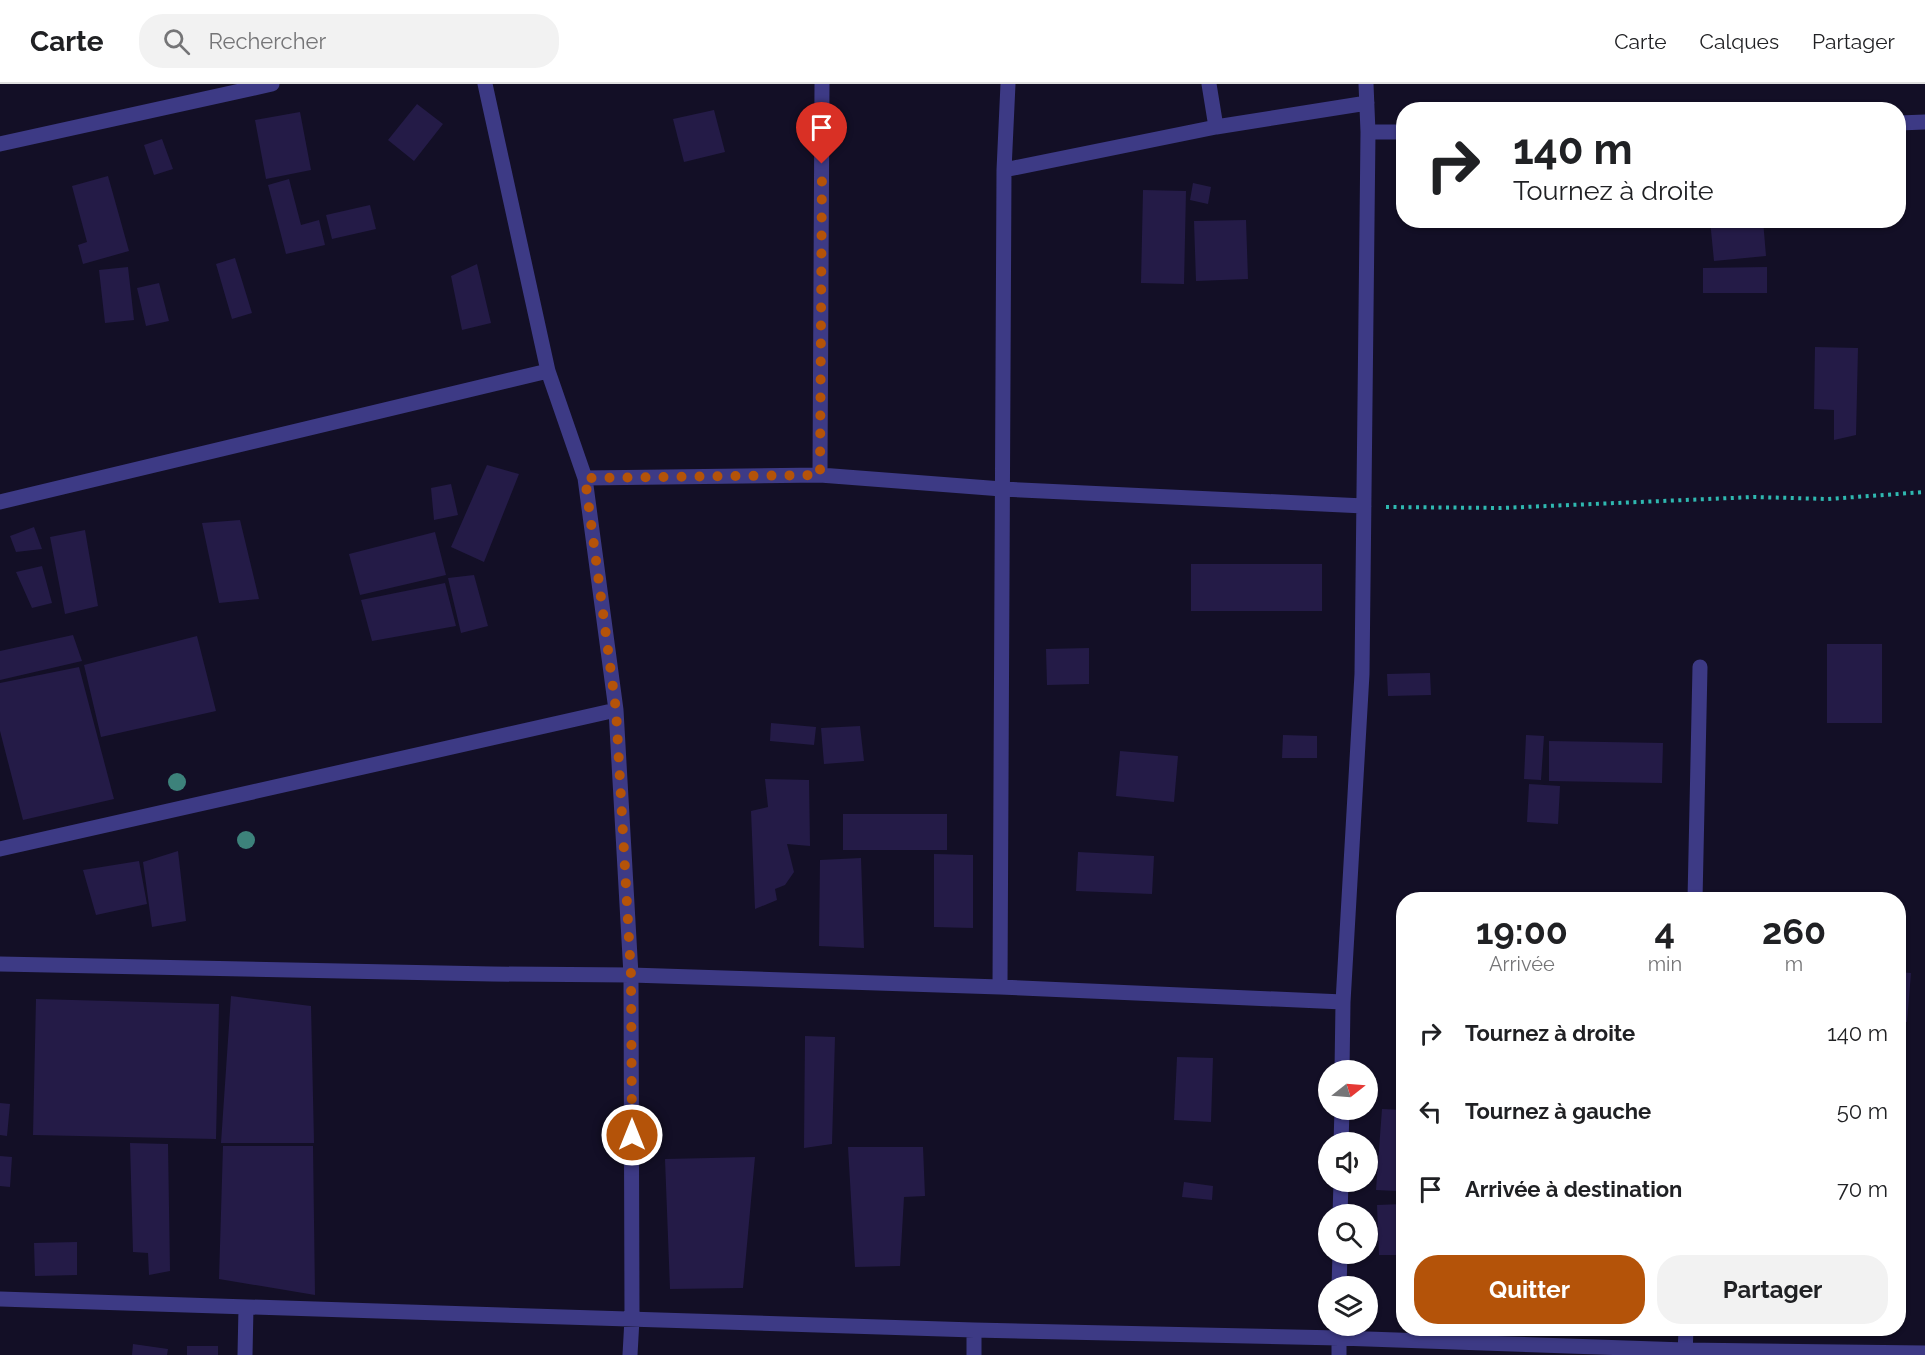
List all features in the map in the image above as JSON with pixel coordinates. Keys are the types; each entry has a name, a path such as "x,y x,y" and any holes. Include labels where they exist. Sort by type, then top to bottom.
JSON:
{"street":[{"path":"0,144 272,84"},
{"path":"485,84 549,371 585,478 616,710 631,975 632,1319 630,1355"},
{"path":"820,475 822,84"},
{"path":"1000,987 1004,170 1008,84"},
{"path":"1209,84 1216,127"},
{"path":"1342,1060 1343,1002 1362,674 1368,132 1366,84"},
{"path":"1004,170 1216,127 1367,102"},
{"path":"1906,123 1925,122"},
{"path":"1368,132 1396,132"},
{"path":"0,502 549,371"},
{"path":"585,478 820,475 1002,489 1364,507"},
{"path":"1695,892 1700,667"},
{"path":"0,849 616,710"},
{"path":"0,964 631,975 1000,987 1343,1002"},
{"path":"0,1299 974,1330 1318,1332"},
{"path":"245,1355 246,1307"},
{"path":"974,1330 974,1355"},
{"path":"1378,1334 1396,1335"},
{"path":"1339,1336 1339,1355"},
{"path":"1408,1336 1685,1352 1925,1353"},
{"path":"1685,1352 1686,1336"}],"path":[{"path":"1364,507 1501,508 1754,497 1828,499 1925,492"}],"building":[{"path":"417,104 443,124 414,161 388,140"},
{"path":"714,110 725,152 684,162 673,119"},
{"path":"300,112 311,170 266,179 255,120"},
{"path":"162,139 173,169 154,175 144,145"},
{"path":"108,176 129,251 83,264 78,245 87,242 72,186"},
{"path":"289,179 301,225 319,220 325,245 286,254 268,185"},
{"path":"1193,183 1211,187 1208,204 1190,200"},
{"path":"1143,190 1186,191 1184,284 1141,283"},
{"path":"370,205 376,229 332,239 326,215"},
{"path":"1246,220 1248,279 1196,281 1194,221"},
{"path":"1711,228 1764,228 1766,256 1714,261"},
{"path":"235,258 252,313 232,319 216,264"},
{"path":"477,264 491,323 462,330 451,276"},
{"path":"128,267 134,320 105,323 99,270"},
{"path":"1767,267 1767,293 1703,293 1703,268"},
{"path":"159,283 169,321 146,326 137,288"},
{"path":"1815,347 1858,348 1856,435 1834,440 1834,410 1814,409"},
{"path":"487,465 519,474 484,562 451,547"},
{"path":"451,484 458,515 434,520 431,488"},
{"path":"240,520 259,599 219,603 202,523"},
{"path":"34,527 42,549 16,552 10,536"},
{"path":"85,530 98,606 65,614 50,537"},
{"path":"435,532 446,575 360,595 349,554"},
{"path":"1191,564 1322,564 1322,611 1191,611"},
{"path":"42,566 52,603 32,608 16,572"},
{"path":"474,575 488,626 461,633 448,578"},
{"path":"445,583 456,626 372,641 361,600"},
{"path":"73,635 82,661 0,680 0,651"},
{"path":"197,636 216,711 101,737 84,665"},
{"path":"1827,644 1882,644 1882,723 1827,723"},
{"path":"1089,648 1089,684 1047,685 1046,649"},
{"path":"79,667 114,799 23,820 0,731 0,683"},
{"path":"1430,673 1431,695 1388,696 1387,674"},
{"path":"771,723 816,727 814,745 770,741"},
{"path":"860,726 864,761 824,764 821,728"},
{"path":"1283,735 1317,736 1317,758 1282,758"},
{"path":"1526,735 1544,736 1541,780 1524,779"},
{"path":"1549,741 1663,743 1662,783 1549,781"},
{"path":"1120,751 1178,756 1174,802 1116,796"},
{"path":"765,779 809,780 810,846 787,844 794,872 785,885 775,889 777,900 755,909 751,811 768,807"},
{"path":"1529,784 1560,786 1558,824 1527,822"},
{"path":"843,814 947,814 947,850 843,850"},
{"path":"178,851 186,921 152,927 143,862"},
{"path":"1078,852 1154,856 1152,894 1076,891"},
{"path":"934,854 973,855 973,928 934,927"},
{"path":"861,858 864,948 819,946 820,860"},
{"path":"139,861 147,904 96,915 83,870"},
{"path":"1906,973 1911,973 1906,1022"},
{"path":"231,996 311,1006 314,1143 221,1143"},
{"path":"36,999 219,1004 216,1139 33,1135"},
{"path":"805,1036 835,1037 832,1144 804,1148"},
{"path":"1177,1057 1213,1058 1211,1122 1174,1120"},
{"path":"0,1103 10,1104 7,1136 0,1135"},
{"path":"1382,1109 1396,1110 1396,1191 1378,1190"},
{"path":"130,1143 168,1144 170,1271 149,1275 148,1253 133,1252"},
{"path":"223,1146 313,1146 315,1295 219,1279"},
{"path":"848,1147 923,1147 925,1196 904,1197 900,1266 855,1267"},
{"path":"0,1156 12,1157 10,1187 0,1186"},
{"path":"755,1157 743,1288 670,1289 665,1159"},
{"path":"1184,1182 1213,1186 1212,1200 1182,1197"},
{"path":"1396,1204 1396,1255 1379,1255 1378,1205"},
{"path":"77,1242 77,1275 35,1276 34,1243"},
{"path":"133,1344 168,1349 167,1355 132,1355"},
{"path":"187,1346 218,1346 218,1355 187,1355"}],"route":[{"path":"632,1135 631,975 616,710 585,478 820,475 822,164"}]}
